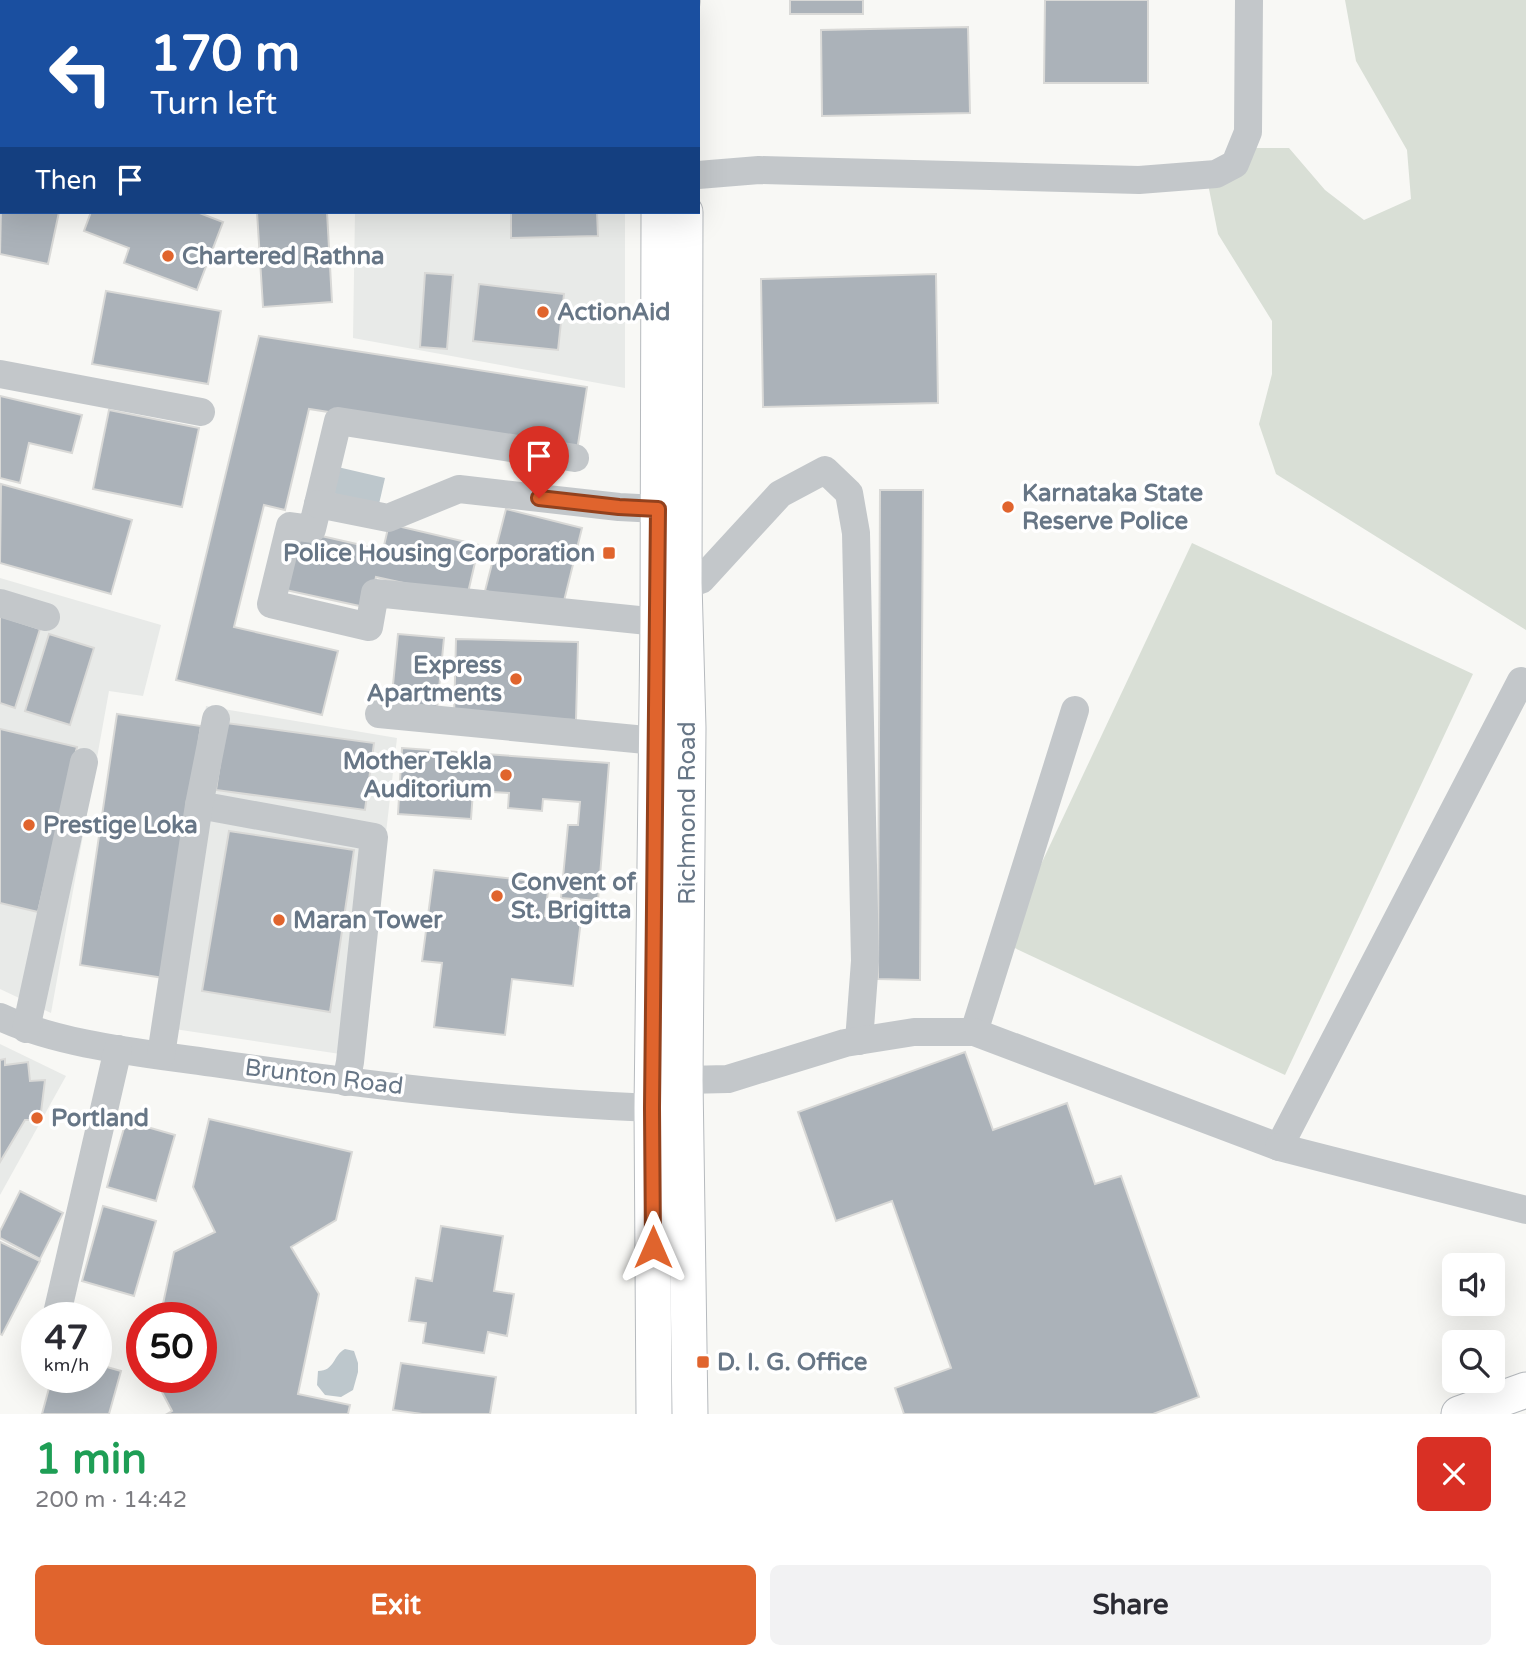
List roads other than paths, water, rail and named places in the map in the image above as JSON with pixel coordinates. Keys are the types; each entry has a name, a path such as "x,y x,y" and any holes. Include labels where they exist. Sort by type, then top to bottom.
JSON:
{"main road":[{"name":"Richmond Road","path":"654,1414 674,1097 688,728 684,583 659,214"},
{"name":"Richmond Road","path":"685,214 671,410 658,509 656,741 690,1414"},
{"path":"1459,1414 1526,1390"}],"street":[{"path":"700,175 759,170 1139,180 1216,174 1235,164 1248,132 1249,0"},
{"path":"0,373 201,412"},
{"path":"575,458 338,421 312,529 290,526 271,604 369,627 376,593 658,622"},
{"path":"684,583 701,580 780,494 825,470 849,494 856,533 865,961 859,1041"},
{"path":"318,504 388,519 459,489 658,509"},
{"path":"0,603 46,617"},
{"path":"1279,1147 1521,681"},
{"path":"1075,710 974,1032 1279,1147 1526,1210"},
{"path":"379,714 656,741"},
{"path":"161,1055 199,806 216,719"},
{"path":"26,1029 84,762"},
{"path":"199,806 374,836 346,1082"},
{"name":"Brunton Road","path":"0,1017 26,1029 118,1049 346,1082 674,1097 845,1043 914,1032 974,1032"},
{"path":"60,1302 118,1049"}],"place":[{"name":"Chartered Rathna","path":"168,256"},
{"name":"ActionAid","path":"543,312"},
{"name":"Karnataka State Reserve Police","path":"1008,507"},
{"name":"Police Housing Corporation","path":"609,553"},
{"name":"Express Apartments","path":"516,679"},
{"name":"Mother Tekla Auditorium","path":"506,775"},
{"name":"Prestige Loka","path":"29,825"},
{"name":"Convent of St. Brigitta","path":"497,896"},
{"name":"Maran Tower","path":"279,920"},
{"name":"Portland","path":"37,1118"},
{"name":"D. I. G. Office","path":"703,1362"}]}
